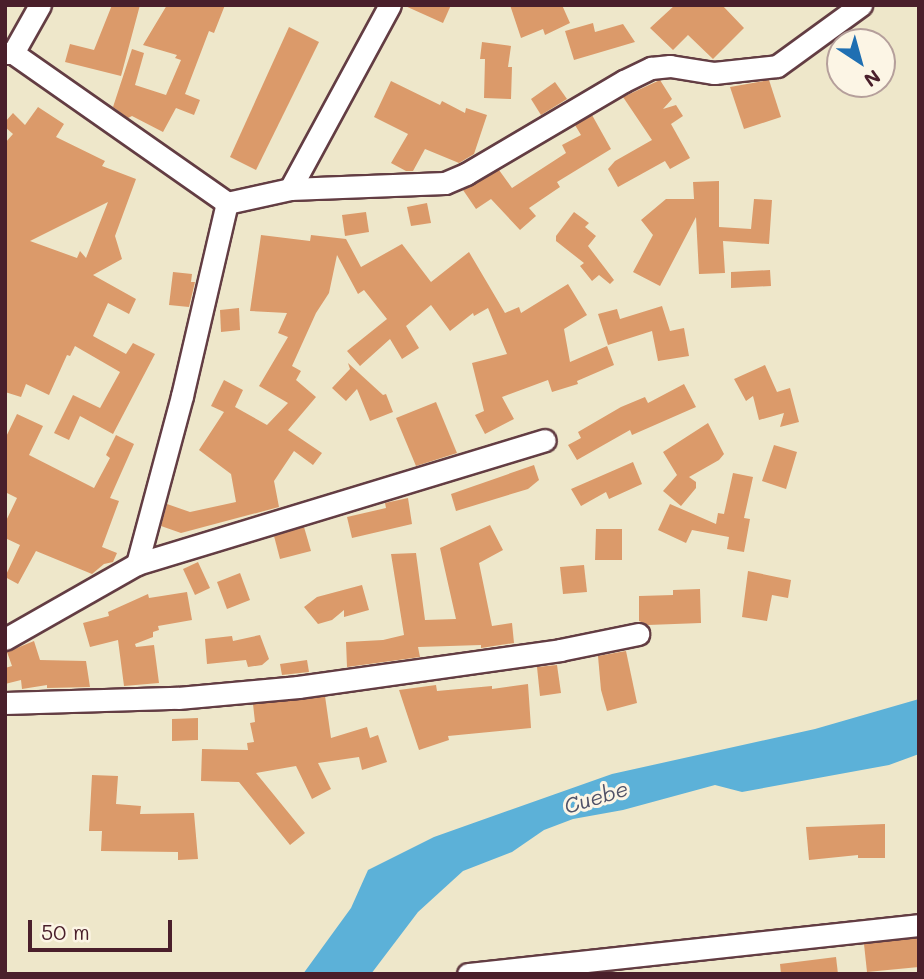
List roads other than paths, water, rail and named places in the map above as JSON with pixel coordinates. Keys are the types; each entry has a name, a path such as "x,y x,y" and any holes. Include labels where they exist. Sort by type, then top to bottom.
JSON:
{"street":[{"path":"40,5 9,53 227,202 290,188 445,183 466,174 624,81 651,68 670,66 714,73 777,66 861,5"},
{"path":"290,188 390,5"},
{"path":"137,564 182,396 227,202"},
{"path":"5,639 137,564 545,440"},
{"path":"5,703 178,698 298,687 560,650 638,634"},
{"path":"468,974 919,925"}],"water":[{"name":"Cuebe","path":"919,699 919,754 889,765 742,792 715,785 623,810 573,819 544,830 512,852 463,871 418,912 371,974 303,974 351,908 368,870 434,837 612,774 815,729"}]}
